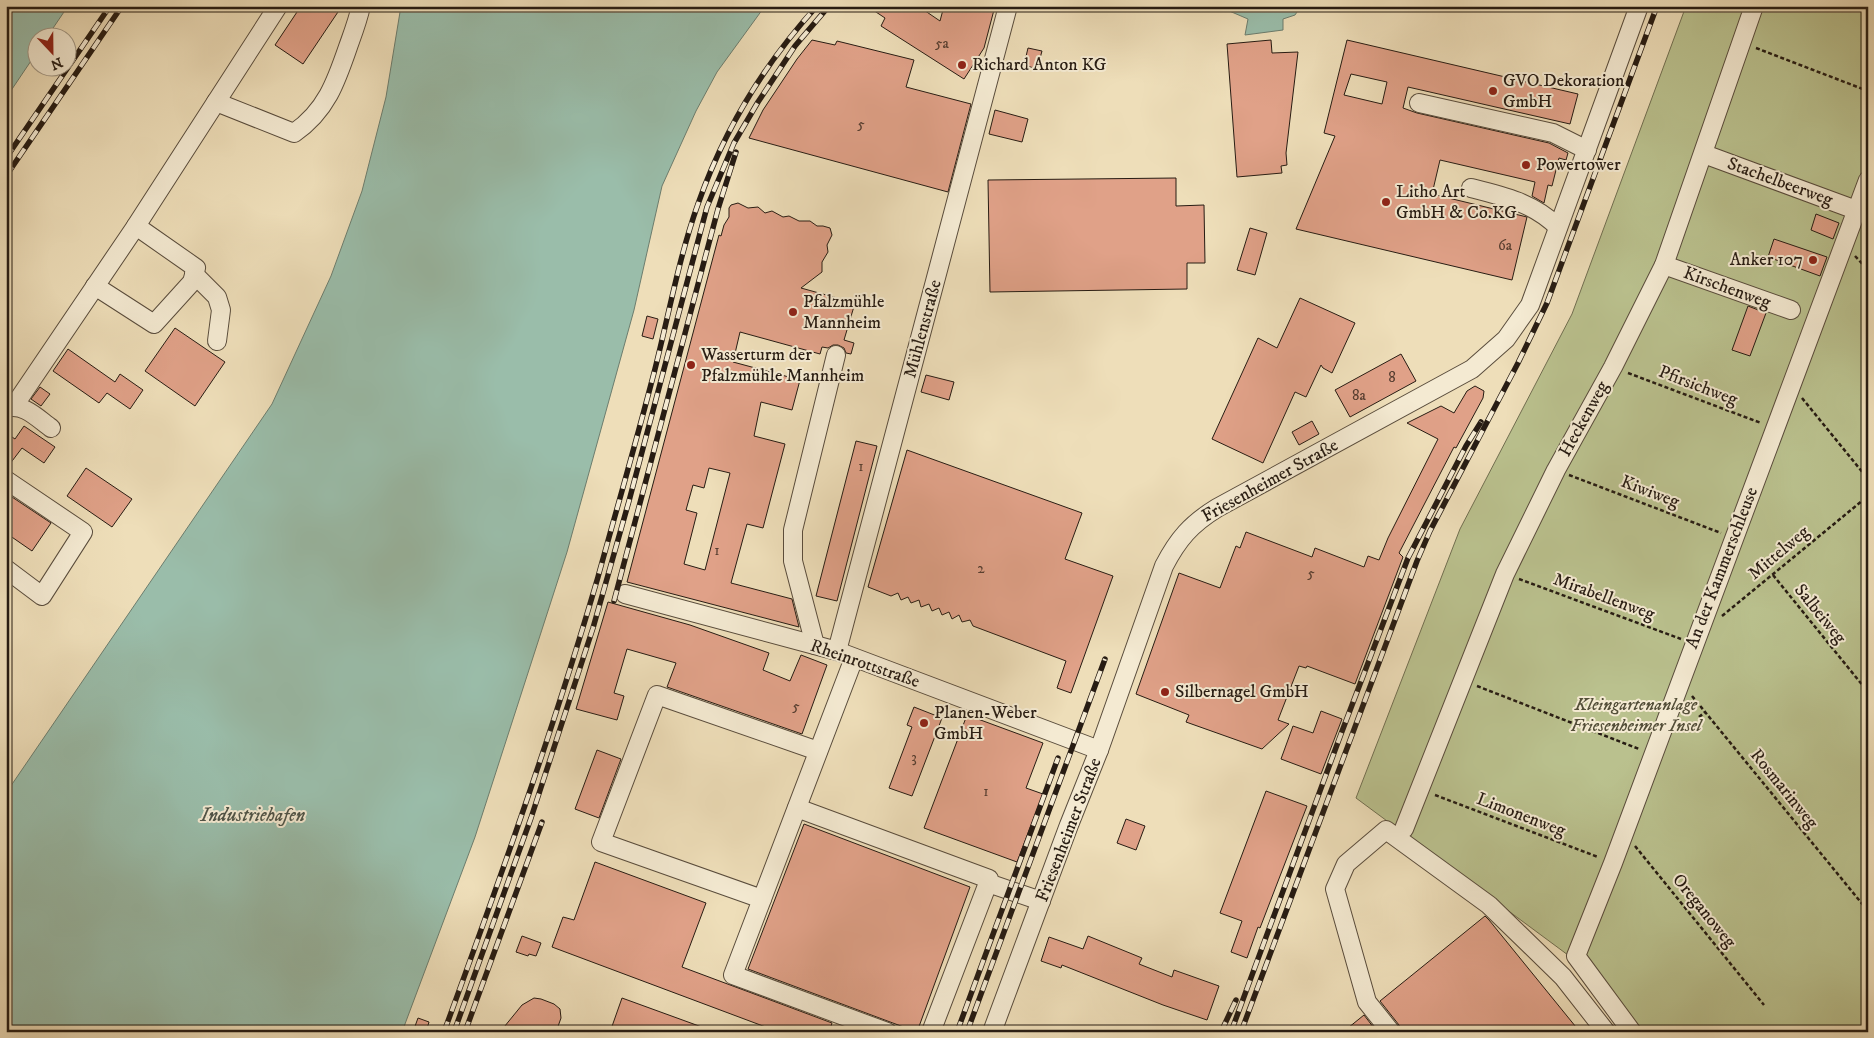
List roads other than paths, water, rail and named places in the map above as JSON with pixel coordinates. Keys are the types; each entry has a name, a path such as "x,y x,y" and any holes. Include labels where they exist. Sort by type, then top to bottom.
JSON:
{"street":[{"path":"10,407 136,226 278,6"},
{"path":"216,102 294,133 306,125 328,99 339,75 361,6"},
{"name":"Mühlenstraße","path":"837,651 1008,6"},
{"name":"Friesenheimer Straße","path":"992,1032 1040,901 1100,750 1164,566 1181,536 1203,516 1472,369 1506,339 1530,305 1640,6"},
{"name":"Heckenweg","path":"1404,829 1505,574 1556,470 1613,367 1664,265 1754,6"},
{"path":"1419,103 1553,133 1587,150"},
{"name":"Stachelbeerweg","path":"1704,154 1856,210"},
{"name":"An der Kammerschleuse","path":"1632,1032 1576,956 1613,863 1652,754 1868,180"},
{"path":"1471,188 1518,200 1547,216 1558,227"},
{"path":"95,286 154,324 192,282 196,268 136,226"},
{"name":"Kirschenweg","path":"1664,265 1790,310"},
{"path":"194,274 217,297 221,310 217,341"},
{"path":"815,645 793,561 794,530 836,355"},
{"path":"10,407 23,408 51,428"},
{"path":"6,480 83,532 42,596 6,569"},
{"name":"Rheinrottstraße","path":"625,594 837,651 1100,750"},
{"path":"854,658 733,975 887,1032"},
{"path":"762,899 601,842 657,695 818,751"},
{"path":"797,808 989,879 931,1032"},
{"path":"1391,1032 1367,1002 1335,889 1346,864 1386,830 1489,905 1564,978 1606,1032"},
{"path":"988,883 1040,901"}],"water":[{"path":"6,6 68,6 53,28 28,28 28,65 6,98"},
{"name":"Industriehafen","path":"401,6 765,6 717,72 696,111 662,186 634,310 567,552 475,837 402,1032 6,1032 6,793 272,404 331,276 362,191 386,97"},
{"path":"1226,6 1301,6 1295,15 1283,19 1283,30 1245,35 1248,19 1227,10"}],"railway":[{"path":"6,158 110,6"},
{"path":"6,176 122,6"},
{"path":"444,1032 525,806 581,635 641,421 680,265 698,204 720,150 747,99 780,51 817,6"},
{"path":"454,1032 531,818 593,628 629,501 707,207 734,143 758,102 795,46 829,6"},
{"path":"1241,1032 1417,561 1430,531 1518,363 1547,303 1657,6"},
{"path":"614,601 718,209 736,152"},
{"path":"1231,1032 1408,558 1466,446 1481,422"},
{"path":"967,1032 1105,659"},
{"path":"957,1032 1058,758"},
{"path":"465,1032 542,822"},
{"path":"1221,1032 1236,1000"}],"place":[{"name":"Richard Anton KG","path":"962,65"},
{"name":"GVO Dekoration GmbH","path":"1493,91"},
{"name":"Powertower","path":"1526,165"},
{"name":"Litho Art GmbH & Co.KG","path":"1386,202"},
{"name":"Anker 107","path":"1813,260"},
{"name":"Pfalzmühle Mannheim","path":"793,312"},
{"name":"Wasserturm der Pfalzmühle Mannheim","path":"691,365"},
{"name":"Silbernagel GmbH","path":"1165,692"},
{"name":"Planen-Weber GmbH","path":"924,723"}],"park label":[{"name":"Kleingartenanlage Friesenheimer Insel","path":"1636,715"}]}
